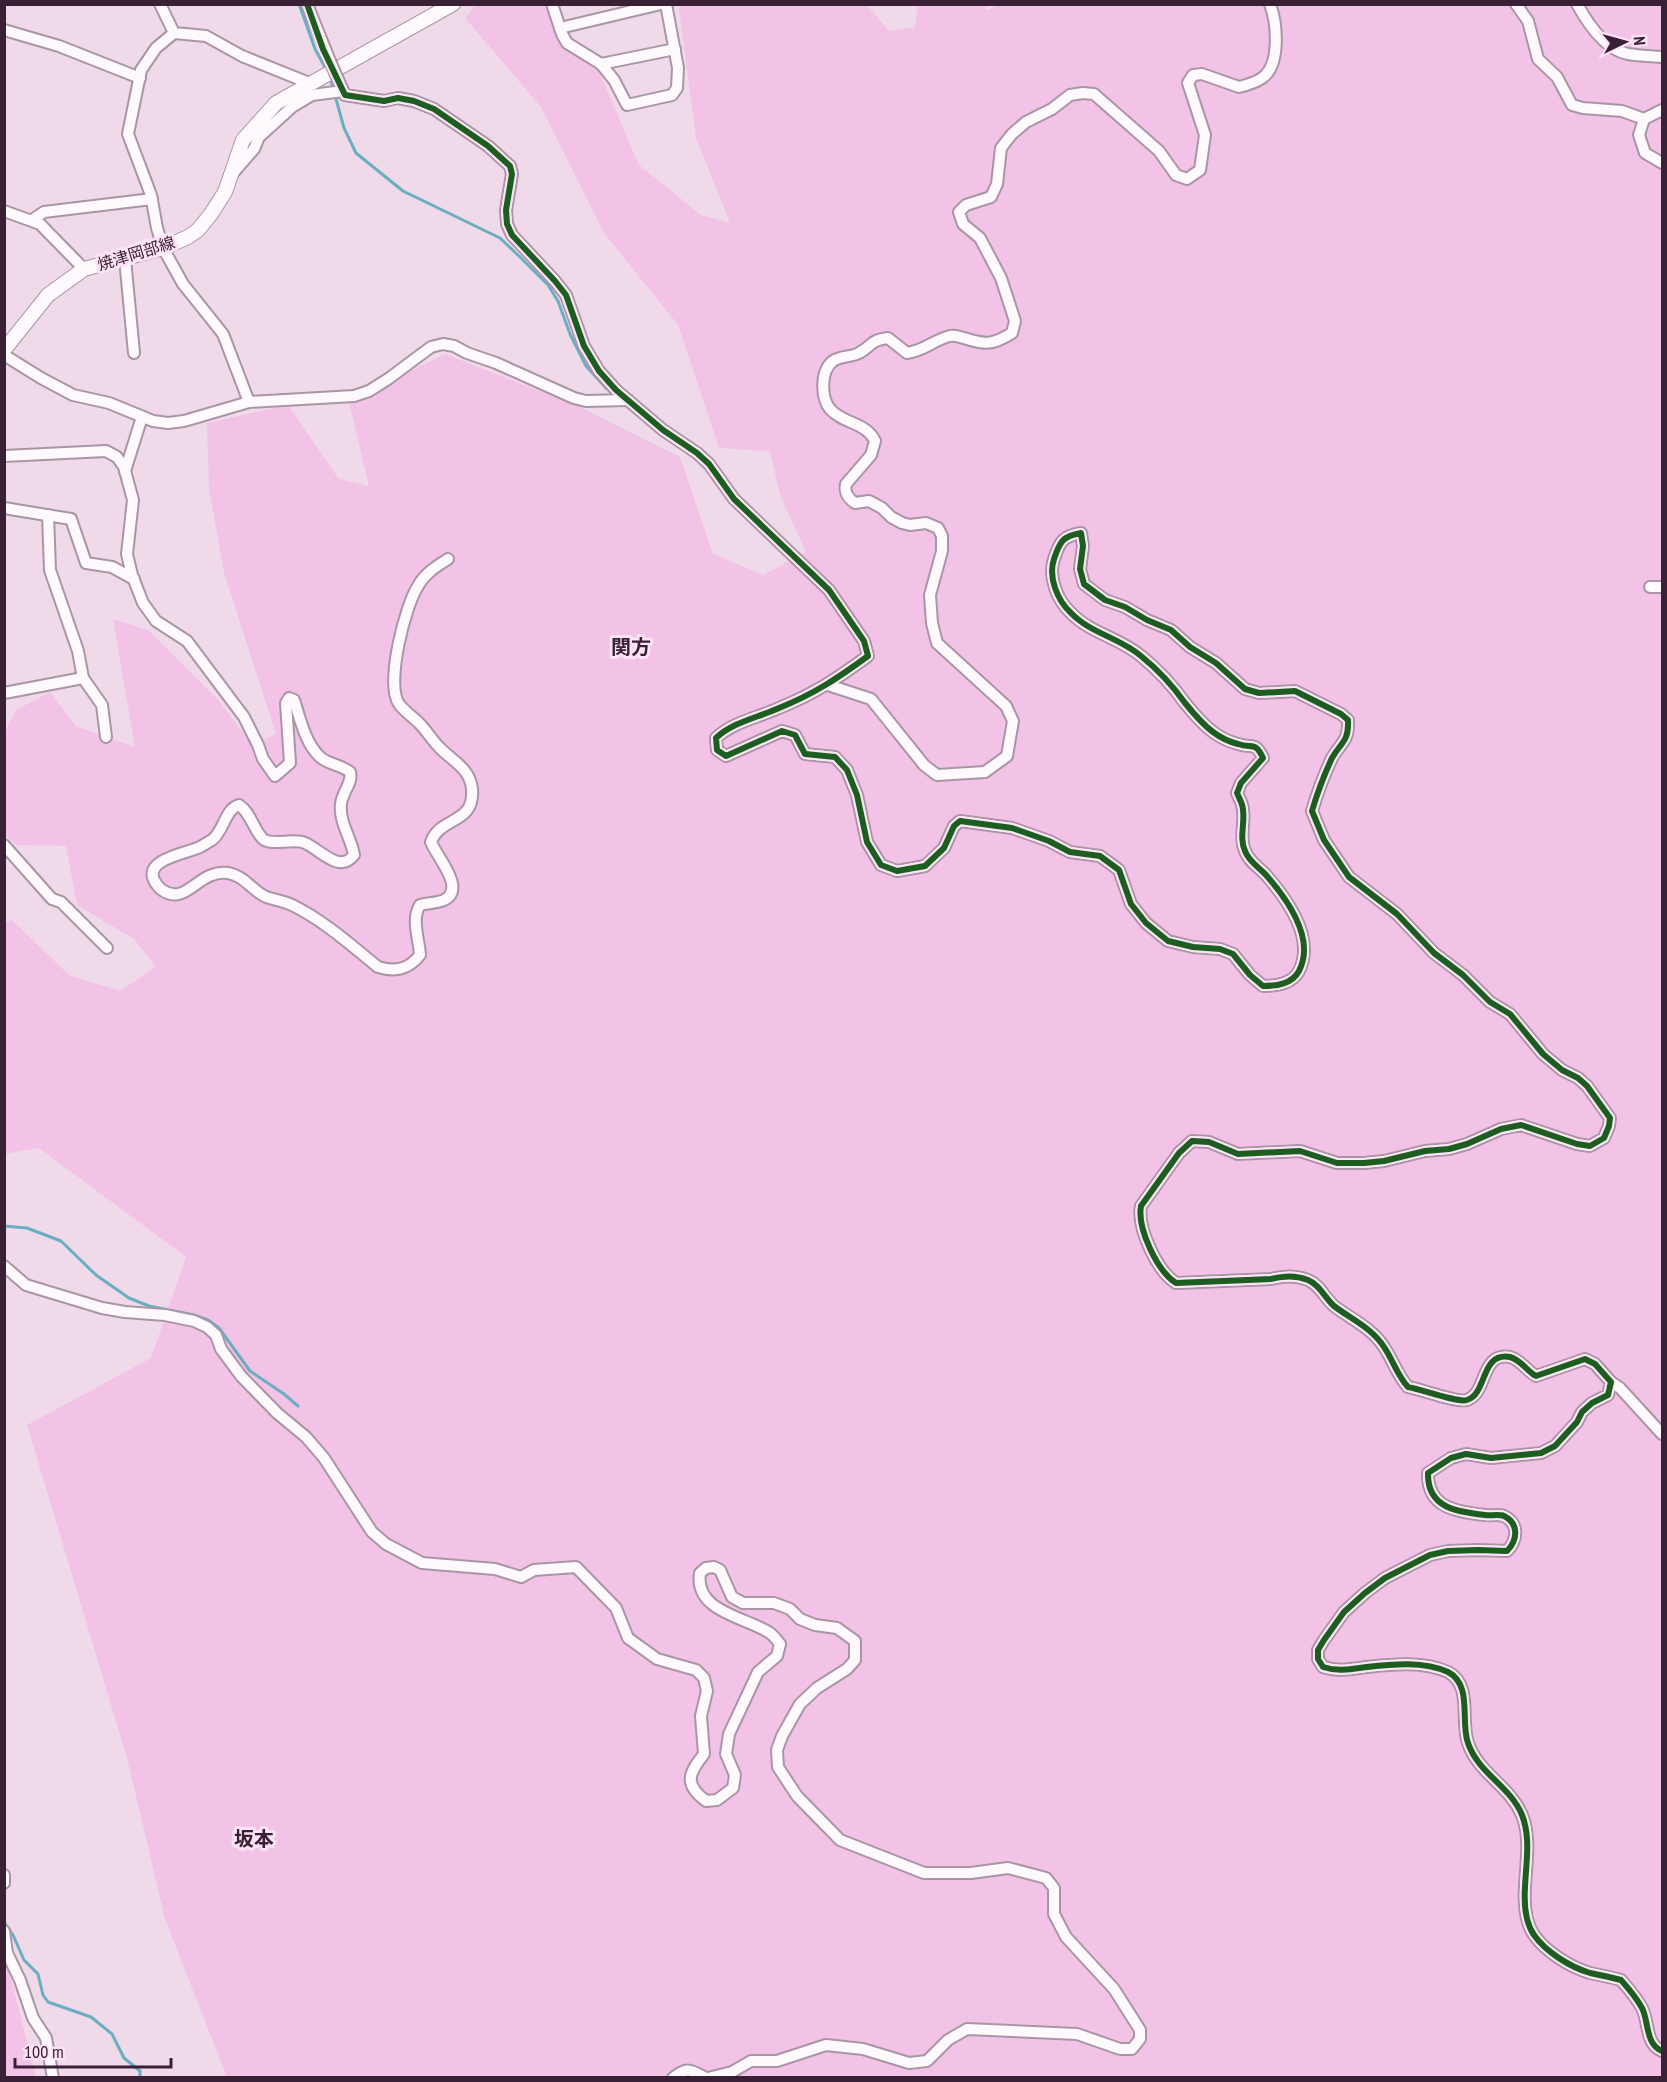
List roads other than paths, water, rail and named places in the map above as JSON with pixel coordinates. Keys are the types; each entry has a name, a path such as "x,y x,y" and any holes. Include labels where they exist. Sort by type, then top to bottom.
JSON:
{"main road":[{"name":"焼津岡部線","path":"4,350 48,295 84,269 163,248 198,230 225,192 243,140 276,103 453,4"}],"street":[{"path":"160,4 174,33"},
{"path":"307,4 345,95 384,101 398,98 414,101 434,109 488,146 510,166 512,174 506,210 507,224 512,235 566,295 580,336 599,371 663,430 709,464 734,499 829,590 864,641 868,656 828,685 780,708 726,728 716,738 717,750 726,756 782,731 795,735 805,754 835,757 847,770 857,795 867,842 881,865 897,871 925,866 944,848 954,826 960,821 1012,828 1049,841 1070,852 1100,856 1119,870 1131,904 1146,923 1168,941 1193,947 1220,949 1233,954 1250,975 1263,986 1288,982 1297,976 1303,963 1304,948 1294,913 1266,875 1246,854 1241,839 1244,811 1237,793 1241,783 1263,758 1259,750 1253,745 1240,745 1219,737 1195,717 1161,675 1138,653 1071,614 1059,598 1053,582 1053,563 1059,545 1068,535 1081,533 1083,546 1080,569 1084,584 1105,600 1125,607 1171,630 1190,647 1216,663 1245,689 1259,693 1295,691 1341,714 1348,720 1348,731 1342,747 1333,756 1312,812 1317,827 1330,849 1349,877 1396,914 1434,953 1463,975 1490,1002 1510,1014 1543,1054 1587,1086 1610,1118 1610,1126 1604,1138 1590,1146 1577,1144 1521,1125 1501,1129 1475,1141 1449,1149 1425,1151 1384,1161 1364,1163 1337,1163 1300,1151 1238,1154 1209,1142 1192,1141 1179,1153 1141,1206 1139,1215 1141,1228 1167,1277 1176,1283 1271,1279 1285,1276 1297,1276 1310,1281 1323,1291 1334,1306 1350,1315 1377,1338 1407,1387 1426,1390 1458,1402 1469,1400 1478,1393 1485,1372 1491,1363 1499,1358 1511,1358 1522,1364 1527,1372 1536,1376 1585,1359 1595,1364 1611,1382 1620,1388 1662,1434"},
{"path":"552,4 560,28 567,43 601,64 614,80 627,105 672,96 677,88 678,68 675,49 658,5 560,28"},
{"path":"828,685 871,699 924,765 937,776 985,772 1007,756 1013,721 1006,706 937,643 932,623 930,595 942,551 942,536 938,528 926,523 910,525 902,523 891,518 882,508 869,501 855,503 848,498 845,490 846,484 871,455 875,441 871,433 837,414 827,403 823,381 826,370 832,361 859,353 874,340 888,338 907,353 920,351 934,341 953,335 979,343 997,343 1012,333 1015,321 1001,278 980,238 963,224 958,212 966,205 991,197 997,184 1001,148 1026,122 1052,110 1070,95 1094,94 1159,151 1176,176 1187,179 1200,170 1205,135 1188,83 1193,75 1202,74 1239,87 1264,77 1271,64 1276,41 1274,17 1270,4"},
{"path":"1516,4 1528,21 1538,59 1557,77 1572,105 1622,111 1644,119"},
{"path":"1577,4 1599,35 1614,49 1627,54 1662,57"},
{"path":"4,30 59,46 140,78"},
{"path":"249,402 223,334 183,284 163,248 152,199 128,134 141,70 156,48 174,33 206,36 242,56 309,83"},
{"path":"601,64 675,49"},
{"path":"230,177 254,149 259,137 292,107 312,95 342,87"},
{"path":"1662,110 1644,119 1639,135 1645,153 1662,162"},
{"path":"32,220 44,212 152,199"},
{"path":"4,211 40,224 84,269"},
{"path":"125,259 134,353"},
{"path":"4,355 73,395 109,403 153,422 184,421 249,402 354,396 369,391 388,379 431,347 443,344 454,346 496,363 574,398 586,401 628,400"},
{"path":"125,471 142,417"},
{"path":"4,456 106,451 117,457 125,471 134,500 127,554 143,603 156,621 187,641 244,717 258,745 262,759 275,776 290,763 286,703 289,698 294,700 302,727 320,757 350,772 351,777 341,801 341,817 354,855 349,860 341,863 332,861 311,845 300,841 270,842 264,840 244,808 238,805 233,807 215,838 200,847 160,861 153,868 152,876 157,886 165,892 176,895 187,891 204,877 217,873 238,875 266,897 281,900 306,912 378,967 390,970 398,970 414,963 420,955 415,921 416,911 420,905 446,899 453,888 449,873 435,853 431,842 433,836 447,824 464,816 471,804 471,781 466,772 443,752 420,724 399,704 393,688 397,650 412,596 430,571 448,558"},
{"path":"4,508 70,519 86,563 112,567 134,579"},
{"path":"48,515 51,570 78,651 82,678 102,705 106,737"},
{"path":"1650,586 1662,587"},
{"path":"4,693 82,678"},
{"path":"4,845 52,899 62,902 107,948"},
{"path":"4,1266 26,1285 102,1308 165,1315 194,1321 207,1327 216,1335 221,1349 241,1376 277,1413 306,1437 324,1458 372,1532 386,1544 422,1563 495,1569 521,1576 534,1570 576,1567 616,1608 628,1638 657,1659 696,1670 704,1678 707,1691 701,1716 704,1754 691,1769 691,1782 696,1794 706,1801 717,1800 733,1788 735,1775 726,1754 729,1734 758,1672 777,1656 780,1644 772,1634 719,1611 702,1593 698,1584 700,1573 706,1568 714,1567 720,1570 732,1597 742,1603 774,1603 790,1609 800,1619 814,1625 837,1628 855,1641 855,1660 847,1669 817,1688 800,1704 789,1721 777,1750 778,1767 797,1796 840,1840 924,1873 970,1873 1008,1868 1046,1878 1054,1888 1054,1914 1066,1937 1114,1989 1140,2030 1140,2039 1132,2049 1120,2049 1077,2034 967,2029 948,2040 927,2061 909,2063 862,2049 826,2045 777,2061 751,2061 732,2072 707,2078 690,2070 681,2071 673,2078"},
{"path":"1611,1382 1608,1395 1592,1403 1555,1446 1541,1453 1491,1458 1466,1454 1451,1458 1428,1473 1427,1484 1434,1497 1443,1506 1474,1514 1503,1516 1511,1523 1516,1534 1515,1543 1507,1551 1464,1550 1430,1555 1385,1578 1344,1612 1318,1650 1318,1659 1323,1667 1335,1671 1397,1664 1430,1667 1449,1673 1459,1682 1463,1691 1467,1743 1479,1764 1510,1796 1520,1811 1526,1827 1527,1919 1534,1935 1549,1950 1571,1966 1621,1980 1643,2010 1650,2038 1657,2049 1662,2050"},
{"path":"4,1875 4,1883"},
{"path":"4,1931 7,1953 20,1980 33,2018 46,2038 53,2078"}],"waterway":[{"path":"299,4 315,49 327,71"},
{"path":"330,77 344,128 356,153 403,191 500,238 548,285 558,301 570,334 586,366 607,389"},
{"path":"4,1226 27,1228 61,1241 96,1275 129,1298 149,1306 208,1320 219,1328 250,1371 298,1406"},
{"path":"4,1922 13,1935 24,1960 38,1974 43,1995 48,2002 91,2017 112,2034 124,2058 140,2071 140,2078"}],"district":[{"name":"関方","path":"631,647"},
{"name":"坂本","path":"254,1839"}]}
